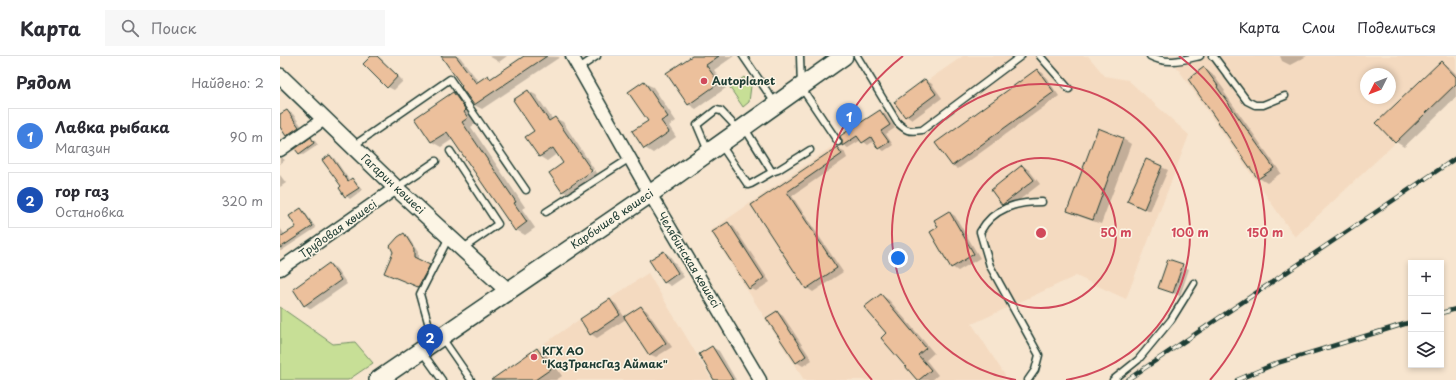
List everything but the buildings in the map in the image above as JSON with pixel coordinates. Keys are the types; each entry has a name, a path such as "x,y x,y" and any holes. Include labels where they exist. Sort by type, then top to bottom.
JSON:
{"main road":[{"name":"Карбышев көшесі","path":"378,380 650,194 844,56"}],"street":[{"name":"Челябинская көшесі","path":"572,56 650,194 760,380"},
{"name":"Гагарин көшесі","path":"280,76 396,188 508,291"},
{"path":"280,150 324,119"},
{"name":"Трудовая көшесі","path":"280,269 396,188"}],"lane":[{"path":"579,68 597,56"},
{"path":"743,56 776,104"},
{"path":"800,56 801,86 838,142"},
{"path":"857,56 896,122 904,129 912,132 922,130 1021,56"},
{"path":"1040,56 1069,90"},
{"path":"1150,56 1158,60 1169,62 1200,56"},
{"path":"1212,56 1247,101 1255,105 1263,105 1285,96"},
{"path":"352,146 450,79 526,190"},
{"path":"772,172 742,128 721,111 716,110 697,125 714,148 748,185 778,170 810,150"},
{"path":"450,151 498,224 462,248"},
{"path":"546,212 630,158"},
{"path":"396,188 436,161"},
{"path":"1028,380 1035,370 1039,355 990,266 980,232 985,223 1001,210 1018,204 1042,202"},
{"path":"439,379 420,294 449,237"},
{"path":"1113,380 1138,360 1171,320 1194,283"},
{"path":"432,343 470,380"}],"shaded area":[{"path":"963,56 1088,56 1105,76 1128,80 1189,135 1126,299 1076,276 972,324 1006,377 1002,380 804,380 710,231"},
{"path":"1169,56 1456,56 1456,86 1295,237"},
{"path":"648,273 712,380 491,380 580,319"}],"green space":[{"path":"744,77 751,86 749,102 743,107 730,88"},
{"path":"280,307 333,344 355,342 373,363 348,380 280,380"}],"railway":[{"path":"1127,380 1456,158"},
{"path":"1444,312 1456,309"},
{"path":"1237,380 1277,363 1408,323"}],"place":[{"name":"Autoplanet","path":"704,81"},
{"name":"Лавка рыбака","path":"849,136"},
{"name":"гор газ","path":"430,357"},
{"name":"КГХ АО \"КазТрансГаз Аймак\"","path":"534,357"}]}
